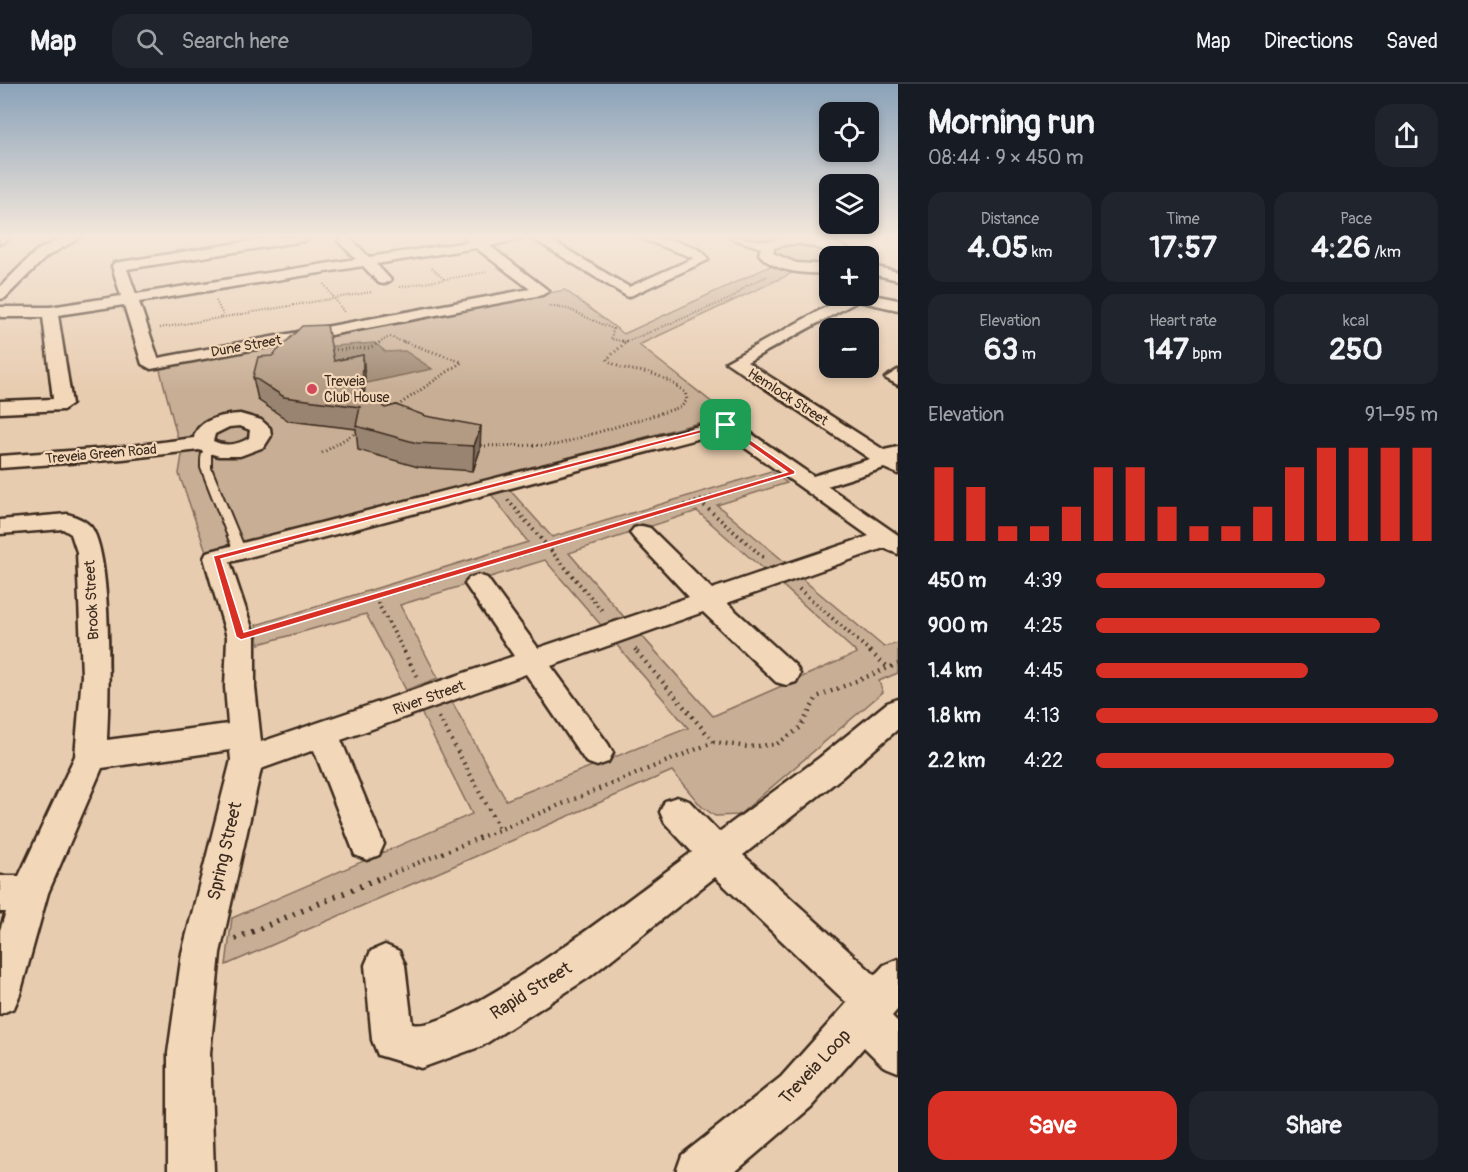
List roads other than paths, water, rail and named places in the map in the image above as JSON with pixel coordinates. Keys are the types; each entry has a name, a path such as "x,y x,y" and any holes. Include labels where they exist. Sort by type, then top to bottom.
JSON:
{"street":[{"name":"Dune Street","path":"125,288 151,364 542,291 538,288"},
{"path":"0,312 50,312 129,299 226,288"},
{"path":"619,288 628,293"},
{"path":"608,301 640,288"},
{"name":"Hemlock Street","path":"879,301 898,305"},
{"name":"Hemlock Street","path":"838,306 735,363 894,459"},
{"path":"0,407 63,404 50,312"},
{"path":"898,375 894,378 898,380"},
{"name":"Spring Street","path":"191,1172 189,1053 201,953 245,747 240,687 241,637 216,558 237,545 726,425 892,542"},
{"name":"Treveia Green Road","path":"0,456 125,446 205,449"},
{"name":"Treveia Green Road","path":"0,462 205,449"},
{"path":"801,478 894,459"},
{"name":"Brook Street","path":"0,527 67,521 81,530 89,552 96,675 91,756 15,893 0,994"},
{"path":"640,524 707,600 786,674"},
{"name":"River Street","path":"245,747 324,735 707,600 892,542"},
{"path":"476,574 597,753"},
{"name":"Rapid Street","path":"385,965 393,1040 421,1047 467,1031 574,964 830,768 898,711"},
{"path":"324,735 367,844"},
{"path":"91,756 245,747"},
{"path":"677,812 716,854 884,998 898,1051"},
{"name":"Treveia Loop","path":"699,1172 796,1092 884,998"}],"lane":[{"path":"205,449 237,545"}],"place":[{"name":"Treveia Club House","path":"312,389"}]}
